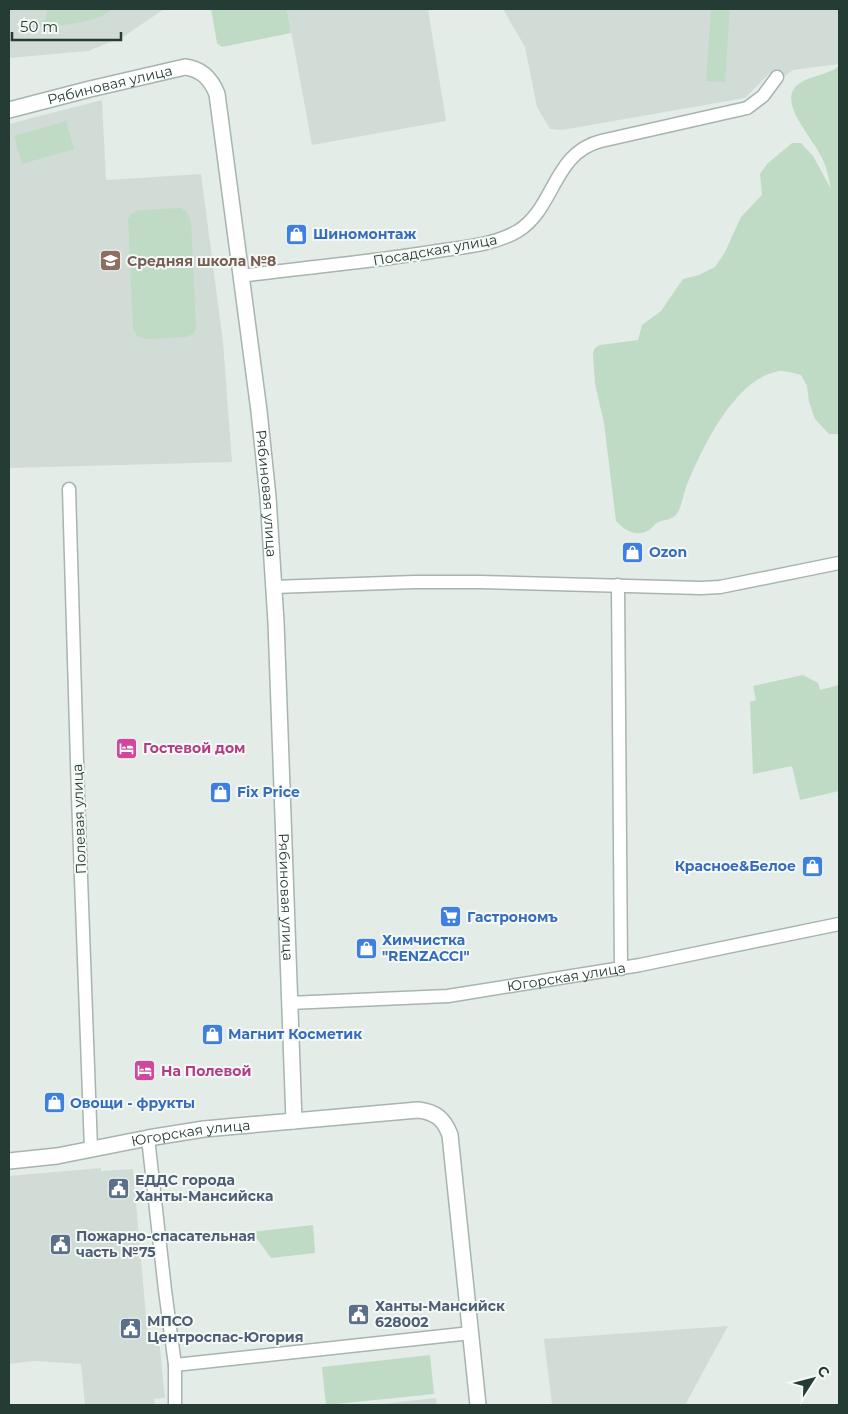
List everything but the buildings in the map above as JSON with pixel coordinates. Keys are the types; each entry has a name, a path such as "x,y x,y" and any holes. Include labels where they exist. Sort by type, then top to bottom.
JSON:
{"street":[{"name":"Рябиновая улица","path":"9,110 176,68 194,68 202,72 213,85 217,94 259,412 268,497 274,587 294,1121"},
{"name":"Посадская улица","path":"240,276 413,255 476,245 507,237 527,224 536,214 568,161 584,147 592,143 748,108 763,96 777,77"},
{"name":"Полевая улица","path":"69,490 91,1149"},
{"path":"274,587 423,582 529,582 674,588 720,587 839,563"},
{"path":"618,585 621,969"},
{"name":"Югорская улица","path":"289,1003 419,999 448,996 621,969 839,924"},
{"name":"Югорская улица","path":"9,1161 57,1156 148,1138 204,1130 418,1110 429,1111 437,1115 450,1135 471,1333"},
{"path":"148,1138 175,1365 175,1405"},
{"path":"175,1365 471,1333 478,1405"}],"shaded area":[{"path":"9,9 47,9 45,20 37,20 32,24 107,13 114,9 164,9 123,37 88,51 9,58"},
{"path":"287,9 428,9 446,121 312,145"},
{"path":"503,9 839,9 839,64 793,70 785,76 769,74 745,98 562,130 550,129 537,107 525,47"},
{"name":"Средняя школа №8","path":"102,100 106,180 201,174 223,342 232,462 9,468 9,124"},
{"path":"101,1168 101,1171 133,1169 148,1338 159,1338 165,1398 154,1399 155,1405 85,1405 81,1364 34,1361 9,1364 9,1176"},
{"path":"728,1326 685,1405 552,1405 544,1339"},
{"path":"436,1398 437,1405 373,1405"}],"green space":[{"path":"47,9 114,9 86,21 66,25 34,27 33,21 45,20"},
{"path":"211,9 287,9 291,33 222,47 217,43"},
{"path":"711,9 730,9 725,82 706,81"},
{"path":"839,66 839,434 829,434 815,419 809,402 807,386 801,375 781,371 760,378 745,389 720,419 692,472 681,506 676,515 658,522 644,532 631,532 616,521 604,423 595,384 593,353 595,348 600,345 638,340 642,325 661,311 683,279 699,275 715,267 725,252 741,217 762,195 760,174 767,164 792,143 801,143 813,156 831,189 823,160 798,119 791,99 793,90 800,83"},
{"path":"66,121 74,149 22,164 14,136"},
{"path":"181,208 187,212 191,221 196,328 193,334 186,337 147,339 137,336 133,328 128,219 132,213 139,210"},
{"path":"803,675 818,683 820,690 839,685 839,791 800,800 792,766 753,774 750,702 756,700 753,686"},
{"path":"313,1225 315,1253 271,1258 252,1232"},
{"path":"430,1355 434,1394 326,1405 322,1367"}],"place":[{"name":"Шиномонтаж","path":"297,234"},
{"name":"Средняя школа №8","path":"111,261"},
{"name":"Ozon","path":"633,552"},
{"name":"Гостевой дом","path":"127,748"},
{"name":"Fix Price","path":"221,792"},
{"name":"Красное&Белое","path":"812,866"},
{"name":"Гастрономъ","path":"451,917"},
{"name":"Химчистка \"RENZACCI\"","path":"366,948"},
{"name":"Магнит Косметик","path":"212,1034"},
{"name":"На Полевой","path":"145,1071"},
{"name":"Овощи - фрукты","path":"54,1103"},
{"name":"ЕДДС города Ханты-Мансийска","path":"119,1188"},
{"name":"Пожарно-спасательная часть №75","path":"60,1244"},
{"name":"Ханты-Мансийск 628002","path":"359,1314"},
{"name":"МПСО Центроспас-Югория","path":"131,1329"}]}
